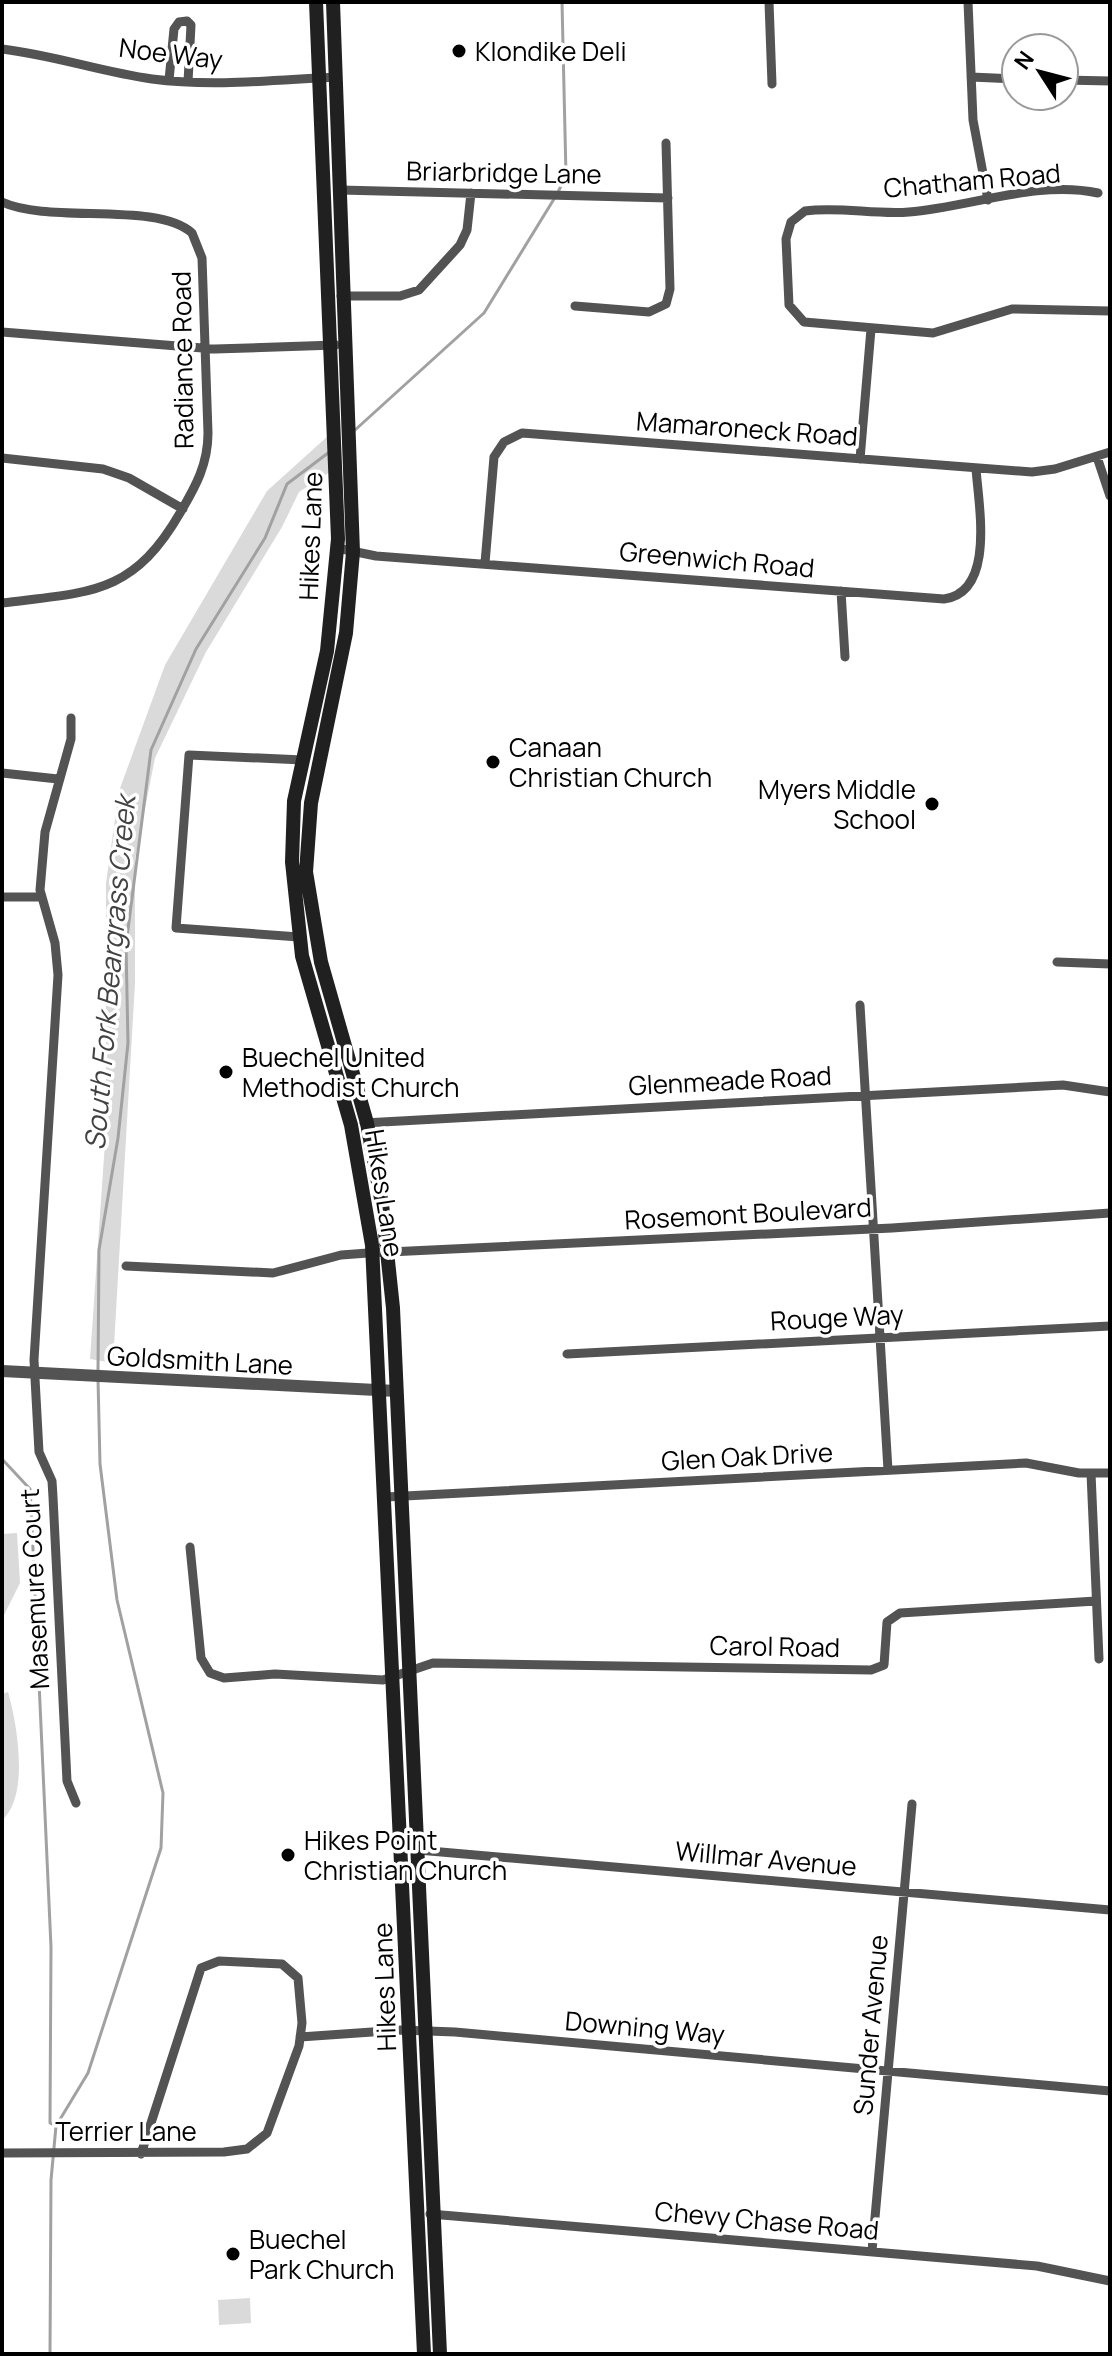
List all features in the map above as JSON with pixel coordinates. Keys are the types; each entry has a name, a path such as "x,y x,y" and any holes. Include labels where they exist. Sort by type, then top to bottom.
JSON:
{"main road":[{"name":"Hikes Lane","path":"316,2 330,297 350,427 353,552 346,633 311,803 306,872 321,962 367,1123 388,1253 386,1497 424,2354"},
{"name":"Hikes Lane","path":"333,2 346,296 339,345 337,548 327,651 303,760 292,830 299,937 311,991 351,1125 372,1253 403,1496 440,2354"}],"street":[{"path":"769,2 772,84"},
{"path":"968,2 975,137 988,200"},
{"path":"169,80 174,29 179,22 187,21 191,25 188,82"},
{"name":"Noe Way","path":"2,49 169,80 208,84 336,77"},
{"path":"971,77 1000,78"},
{"path":"1080,80 1110,81"},
{"path":"575,306 649,312 666,304 670,289 666,143"},
{"name":"Briarbridge Lane","path":"340,190 668,198"},
{"name":"Chatham Road","path":"1098,193 1052,192 904,212 811,211 793,219 786,239 788,296 793,312 809,323 871,329 943,332 1012,309 1110,311"},
{"path":"330,297 404,296 426,284 464,237 471,193"},
{"name":"Radiance Road","path":"2,202 25,208 167,221 186,227 201,251 208,448 204,470 154,553 115,582 91,591 2,603"},
{"path":"860,459 871,329"},
{"path":"2,332 205,348 339,345"},
{"name":"Mamaroneck Road","path":"485,563 494,457 504,442 516,435 1046,472 1110,452"},
{"path":"1097,457 1110,496"},
{"path":"2,458 103,469 129,478 183,509"},
{"name":"Greenwich Road","path":"337,548 353,552 944,599 966,592 979,568 976,469"},
{"path":"841,591 845,657"},
{"path":"2,897 41,897 45,832 71,739 71,718"},
{"path":"299,937 176,928 189,755 303,760"},
{"path":"2,773 58,779"},
{"name":"Masemure Court","path":"41,897 55,943 58,975 35,1373 39,1452 52,1481 67,1781 76,1803"},
{"path":"1057,962 1110,964"},
{"path":"860,1005 868,1096 888,1470"},
{"name":"Glenmeade Road","path":"351,1125 1063,1085 1110,1092"},
{"name":"Rosemont Boulevard","path":"126,1266 273,1273 341,1255 1110,1213"},
{"name":"Rouge Way","path":"567,1354 1110,1326"},
{"name":"Goldsmith Lane","path":"2,1371 388,1390"},
{"name":"Glen Oak Drive","path":"386,1497 1026,1463 1110,1473"},
{"path":"1091,1473 1099,1659"},
{"path":"190,1547 200,1648 210,1673 224,1678 275,1674 383,1680 409,1670"},
{"name":"Carol Road","path":"409,1670 433,1663 871,1670 884,1665 887,1622 900,1613 1096,1601"},
{"name":"Sunder Avenue","path":"872,2251 912,1804"},
{"name":"Willmar Avenue","path":"418,1850 1110,1910"},
{"path":"141,2154 201,1968 209,1963 282,1964 292,1969 300,1984 300,2037"},
{"name":"Downing Way","path":"300,2037 426,2031 1110,2091"},
{"name":"Terrier Lane","path":"2,2153 224,2152 250,2147 272,2125 300,2037"},
{"name":"Chevy Chase Road","path":"419,2215 435,2213 1037,2266 1110,2281"}],"shaded area":[{"path":"329,435 330,472 299,492 282,527 206,652 155,758 135,859 135,983 113,1363 90,1359 106,1128 106,883 119,791 165,665 267,491"},
{"path":"17,1533 20,1583 2,1619 2,1534"},
{"path":"8,1692 15,1722 19,1777 11,1809 2,1820 2,1694"},
{"path":"250,2298 251,2323 219,2325 218,2300"}],"waterway":[{"name":"South Fork Beargrass Creek","path":"558,192 566,176 562,2"},
{"name":"South Fork Beargrass Creek","path":"355,430 484,313 554,199"},
{"name":"South Fork Beargrass Creek","path":"98,1371 99,1250 118,1138 128,1043 126,945 151,750 196,649 265,538 287,484 328,453"},
{"name":"South Fork Beargrass Creek","path":"50,2354 51,2180 56,2126 88,2073 161,1848 163,1793 117,1600 100,1464 98,1379"},
{"path":"2,1459 30,1489 51,1947 50,2123 54,2125"}],"place":[{"name":"Klondike Deli","path":"459,51"},
{"name":"Canaan Christian Church","path":"493,762"},
{"name":"Myers Middle School","path":"932,804"},
{"name":"Buechel United Methodist Church","path":"226,1072"},
{"name":"Hikes Point Christian Church","path":"288,1855"},
{"name":"Buechel Park Church","path":"233,2254"}]}
